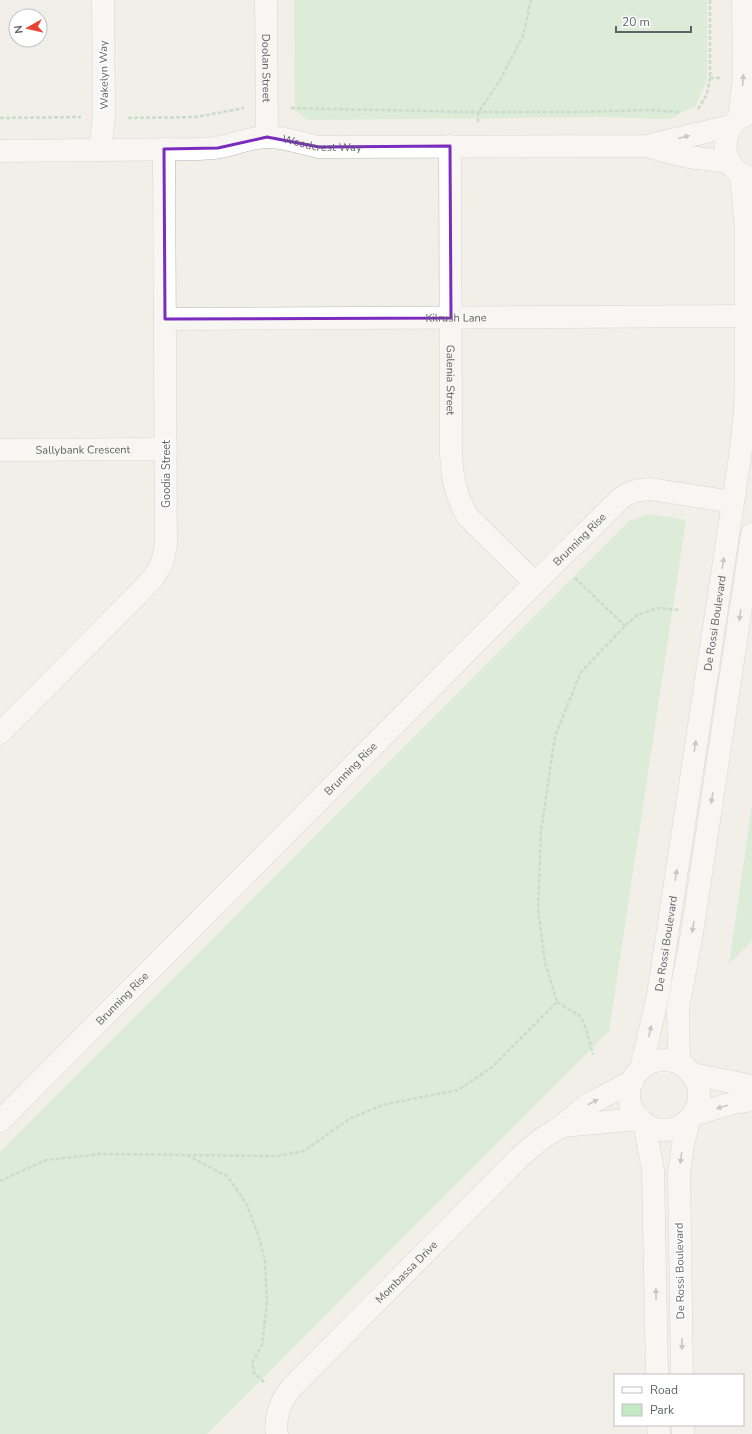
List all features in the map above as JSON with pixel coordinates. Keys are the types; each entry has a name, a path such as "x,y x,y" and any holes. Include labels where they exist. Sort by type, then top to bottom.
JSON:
{"street":[{"name":"Wakelyn Way","path":"100,150 104,117 103,0"},
{"name":"Doolan Street","path":"266,0 267,137"},
{"path":"741,119 744,78 743,0"},
{"name":"Woodcrest Way","path":"0,151 218,148 240,141 267,137 283,138 309,146 319,147 646,146 688,136 741,119"},
{"name":"De Rossi Boulevard","path":"637,1075 658,995 741,450 745,410 746,229 741,172 725,144 727,135 741,119"},
{"name":"Galenia Street","path":"450,146 451,455 455,490 460,505 468,517 535,583"},
{"name":"Woodcrest Way","path":"646,146 741,172"},
{"name":"Goodia Street","path":"0,733 138,594 153,578 162,564 166,546 164,149"},
{"name":"Kilrush Lane","path":"165,319 746,316"},
{"name":"Sallybank Crescent","path":"0,450 166,449"},
{"name":"Brunning Rise","path":"0,1121 535,583 622,498 633,491 650,489 732,502"},
{"path":"691,1117 698,1105 699,1094 697,1084 686,1068 678,1008 692,933 752,534"},
{"path":"752,1086 686,1068 669,1060 659,1060 649,1063 637,1075 630,1091 630,1101 633,1111 642,1121 655,1128 667,1129 679,1126 691,1117 734,1103 752,1100"},
{"name":"Mombassa Drive","path":"277,1434 279,1409 283,1399 292,1387 520,1157 541,1139 562,1126 587,1106 637,1075"},
{"name":"De Rossi Boulevard","path":"682,1374 679,1174 683,1145 691,1117"},
{"path":"642,1121 653,1170 658,1374"},
{"name":"Mombassa Drive","path":"562,1126 642,1121"}],"path":[{"path":"478,147 478,112 499,82 523,36 531,0"},
{"path":"0,118 196,117 240,108 266,107 478,112 582,112 649,110 688,112 697,110 707,94 710,78 710,0"},
{"path":"710,78 744,78"},
{"path":"688,112 688,136"},
{"path":"558,560 625,626"},
{"path":"593,1054 585,1026 580,1016 557,1002 545,962 538,909 541,831 555,736 581,672 625,626 637,616 658,608 679,610"},
{"path":"0,1180 46,1160 100,1154 278,1156 304,1151 349,1119 382,1105 458,1090 492,1067 557,1002"},
{"path":"186,1155 228,1177 247,1205 258,1234 264,1262 267,1303 262,1345 252,1362 254,1373 283,1399"}],"highlighted area":[{"path":"267,137 319,147 450,146 451,318 165,319 164,149 218,148"}],"green space":[{"path":"294,0 707,0 707,79 696,105 670,119 597,117 307,120 295,110"},
{"path":"649,514 686,520 609,1031 207,1434 0,1434 0,1152 629,521"},
{"path":"752,806 752,941 729,964"}]}
